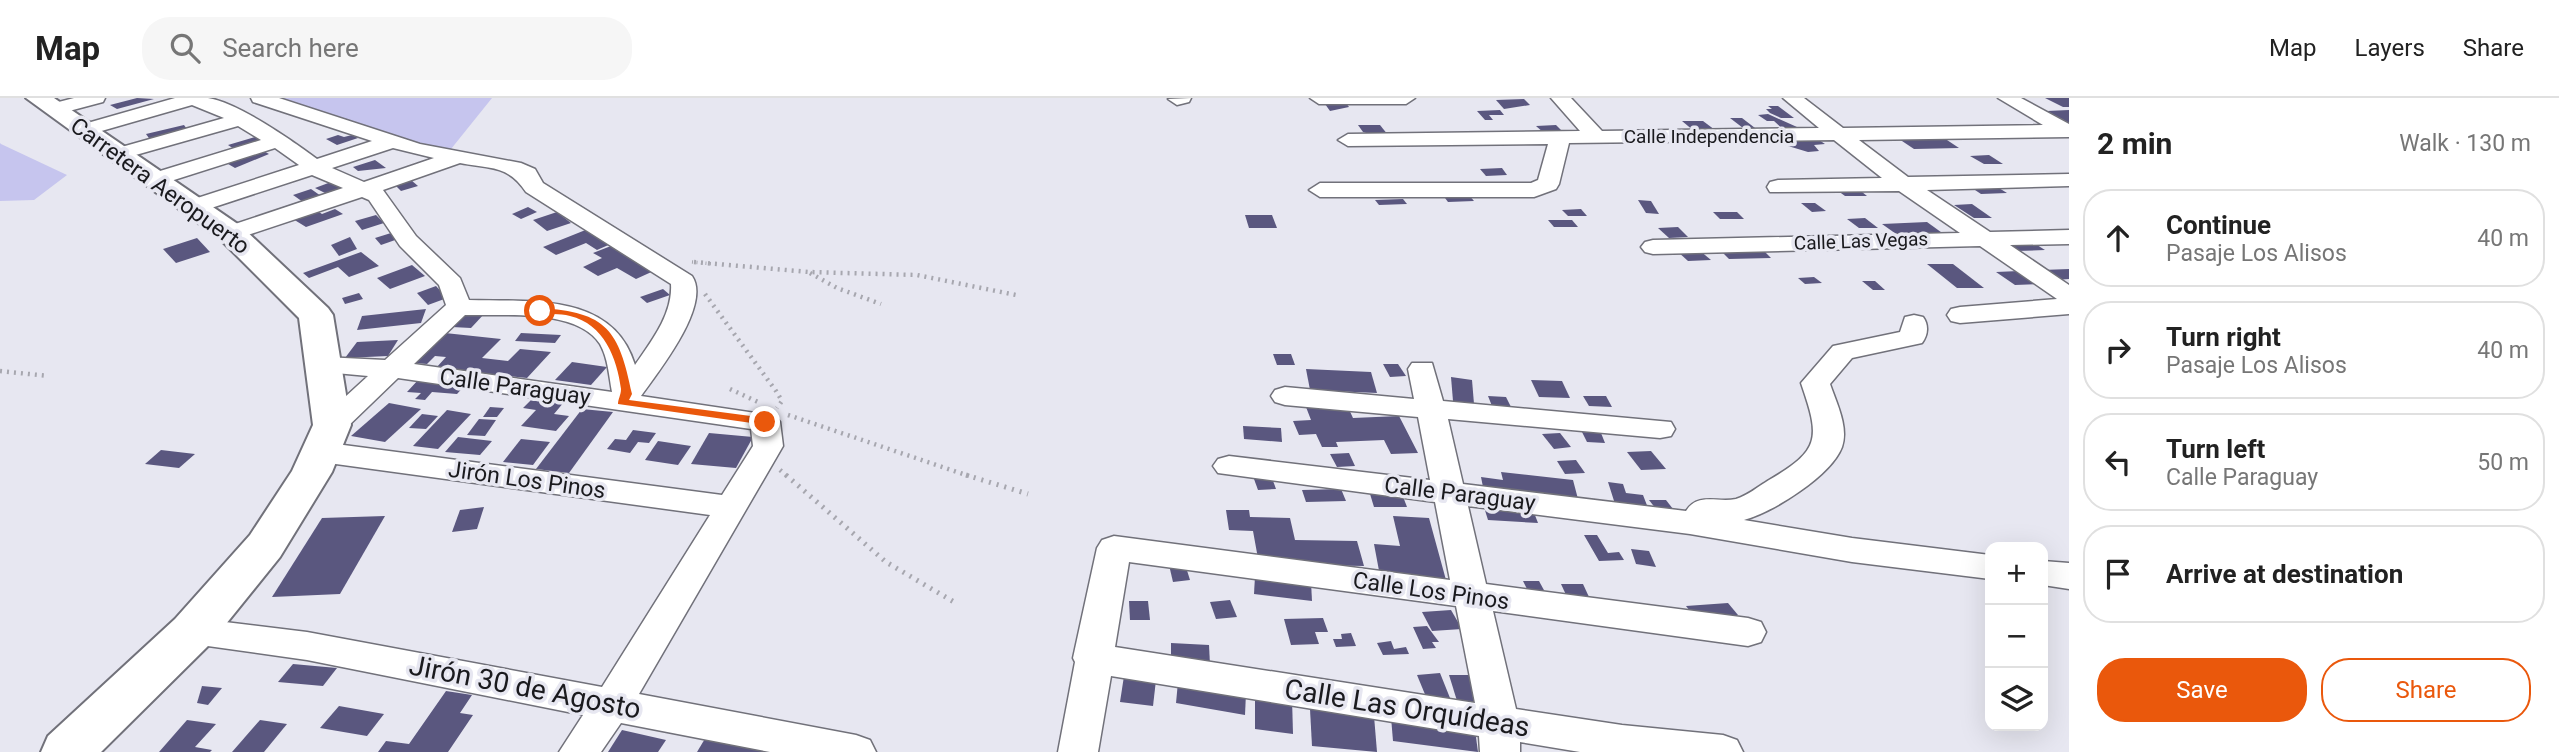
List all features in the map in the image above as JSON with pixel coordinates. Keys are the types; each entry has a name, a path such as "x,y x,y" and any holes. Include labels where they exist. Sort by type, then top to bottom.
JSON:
{"main road":[{"name":"Carretera Aeropuerto","path":"46,104 90,114 118,155 231,233 316,316 324,365 327,439"},
{"path":"68,752 192,632 265,546 327,439"}],"street":[{"path":"260,98 391,142 499,161 521,170 534,187 683,281 685,289 680,307 666,337 624,398"},
{"path":"1319,99 1406,98"},
{"path":"1559,98 1597,137"},
{"path":"1792,98 1902,183 2069,296"},
{"path":"2007,98 2068,131"},
{"path":"90,114 190,99 222,109 277,141 314,167 377,195 408,240 451,284 459,307"},
{"path":"118,155 239,120"},
{"name":"Calle Independencia","path":"1348,141 2068,131"},
{"path":"1320,190 1534,190 1548,184 1559,142 1556,138"},
{"path":"155,180 277,141"},
{"path":"193,206 391,142"},
{"path":"231,233 461,156"},
{"path":"1779,187 2069,180"},
{"name":"Calle Las Vegas","path":"1653,247 2069,237"},
{"path":"1960,314 2069,306"},
{"path":"327,439 391,369 459,307 570,312 592,320 610,339 620,362 624,398"},
{"path":"1690,523 1704,510 1742,510 1810,470 1827,446 1827,416 1815,383 1843,352 1913,337 1914,323"},
{"name":"Calle Paraguay","path":"324,365 391,369 624,398 769,426"},
{"path":"1422,369 1472,597 1499,737"},
{"path":"1285,396 1660,429"},
{"path":"579,752 613,703 733,507 769,426"},
{"name":"Jirón Los Pinos","path":"327,439 733,507"},
{"name":"Calle Paraguay","path":"1229,466 1690,523 1852,550 1985,566"},
{"name":"Calle Los Pinos","path":"1092,659 1114,548 1748,632"},
{"path":"2048,574 2069,576"},
{"name":"Jirón 30 de Agosto","path":"192,632 307,646 856,752"},
{"path":"1078,752 1092,659"},
{"name":"Calle Las Orquídeas","path":"1092,659 1499,737 1622,742 1723,752"}],"path":[{"path":"653,262 719,263 809,272 917,275 1016,295"},
{"path":"809,272 837,288 881,304"},
{"path":"683,281 695,286 713,301 726,326 770,378 782,401 769,426 771,463 886,562 954,602"},
{"path":"0,371 48,376"},
{"path":"730,389 769,426 867,440 925,463 1028,494"}],"shaded area":[{"path":"267,98 492,98 451,149 404,141"},
{"path":"0,143 67,175 34,200 0,201"}],"building":[{"path":"137,98 154,99 117,109 110,105"},
{"path":"2045,98 2069,98 2069,107 2063,107"},
{"path":"1524,99 1530,105 1504,109 1496,100"},
{"path":"1346,103 1349,107 1330,111 1325,104"},
{"path":"1768,106 1778,106 1794,118 1781,118 1770,113 1766,109 1772,109"},
{"path":"1500,110 1504,115 1489,115 1493,120 1485,120 1477,111"},
{"path":"2069,110 2069,123 2047,111"},
{"path":"1768,114 1805,132 1787,133 1774,121 1767,121 1758,115"},
{"path":"1730,118 1742,118 1755,128 1743,128"},
{"path":"1682,121 1703,121 1715,130 1694,131"},
{"path":"184,125 189,132 151,141 146,134"},
{"path":"1358,125 1380,125 1388,135 1363,132"},
{"path":"1556,125 1564,133 1544,133 1536,126"},
{"path":"338,135 358,138 337,145 326,139"},
{"path":"1941,136 1959,148 1914,149 1896,137"},
{"path":"255,137 264,142 237,151 228,145"},
{"path":"1816,138 1825,144 1814,145 1819,151 1808,152 1775,142"},
{"path":"260,149 269,154 235,168 223,161"},
{"path":"1989,155 2003,164 1984,164 1970,156"},
{"path":"375,160 386,168 358,171 353,167"},
{"path":"1502,168 1507,175 1486,176 1480,169"},
{"path":"411,180 418,186 401,191 395,185"},
{"path":"331,182 345,189 329,195 315,188"},
{"path":"1994,185 2007,193 1981,194 1969,186"},
{"path":"1834,188 1857,188 1867,196 1845,196"},
{"path":"311,189 321,196 303,202 293,195"},
{"path":"1442,194 1468,194 1474,201 1448,202"},
{"path":"1403,199 1407,204 1379,205 1375,200"},
{"path":"1638,200 1651,201 1659,214 1646,213"},
{"path":"1801,203 1815,203 1826,211 1812,212"},
{"path":"1972,204 1992,218 1974,218 1954,205"},
{"path":"528,207 537,212 521,219 512,214"},
{"path":"313,208 322,214 335,209 343,214 306,227 288,216"},
{"path":"1581,209 1587,216 1568,216 1562,210"},
{"path":"557,212 571,223 547,231 533,220"},
{"path":"1713,212 1737,212 1744,219 1720,219"},
{"path":"376,215 384,223 362,230 355,221"},
{"path":"1245,215 1272,215 1277,228 1249,228"},
{"path":"1865,218 1878,228 1859,228 1847,219"},
{"path":"1548,220 1572,220 1578,227 1554,227"},
{"path":"1927,222 1945,235 1899,236 1882,224"},
{"path":"1678,227 1688,237 1669,238 1658,228"},
{"path":"588,229 613,243 597,250 586,243 556,255 543,247"},
{"path":"391,233 398,239 381,245 375,238"},
{"path":"350,237 357,249 339,256 331,245"},
{"path":"197,238 210,252 176,263 163,249"},
{"path":"616,244 658,269 636,279 617,268 598,276 583,267 602,258 593,253"},
{"path":"2037,245 2045,250 2016,251 2008,246"},
{"path":"1761,248 1771,258 1729,259 1719,249"},
{"path":"1699,250 1711,260 1688,261 1677,251"},
{"path":"361,252 379,266 349,277 338,267 309,278 303,273"},
{"path":"1927,264 1953,264 1984,288 1957,288"},
{"path":"412,265 425,276 390,289 377,278"},
{"path":"2069,269 2069,279 2056,280 2042,270"},
{"path":"2019,271 2039,284 2015,285 1996,272"},
{"path":"1814,277 1822,283 1805,284 1798,278"},
{"path":"1862,281 1875,281 1885,290 1873,290"},
{"path":"436,286 447,298 428,305 417,293"},
{"path":"663,289 670,295 647,303 640,297"},
{"path":"359,293 363,299 345,304 342,298"},
{"path":"426,309 421,323 357,330 362,316"},
{"path":"467,312 485,313 471,328 452,327"},
{"path":"445,333 501,339 482,358 508,361 520,349 551,352 527,378 436,368 446,357 435,356 427,364 414,363"},
{"path":"521,333 561,335 555,343 515,341"},
{"path":"398,340 388,356 345,358 357,342"},
{"path":"1273,354 1291,354 1295,365 1277,365"},
{"path":"572,362 607,367 591,385 555,380"},
{"path":"1383,364 1398,364 1406,376 1390,377"},
{"path":"1306,369 1371,372 1377,393 1310,390"},
{"path":"1451,377 1472,380 1474,404 1453,401"},
{"path":"419,379 467,383 457,394 432,392 425,400 415,399 421,393 407,392"},
{"path":"1531,380 1562,381 1570,398 1539,397"},
{"path":"1488,396 1506,397 1511,407 1492,406"},
{"path":"1583,396 1606,396 1612,407 1589,406"},
{"path":"533,398 564,402 554,414 569,416 556,431 521,426 536,410 523,408"},
{"path":"389,403 421,409 385,442 351,436"},
{"path":"1347,405 1353,418 1399,416 1418,453 1391,454 1384,440 1336,442 1338,447 1322,447 1316,434 1299,435 1293,421 1311,420 1306,407"},
{"path":"490,407 504,408 497,417 483,417"},
{"path":"582,409 613,412 569,473 536,469"},
{"path":"447,410 471,414 438,449 413,446"},
{"path":"422,414 438,416 426,429 409,428"},
{"path":"479,419 496,420 485,436 467,435"},
{"path":"1243,426 1281,428 1282,442 1244,439"},
{"path":"633,430 656,433 649,443 638,442 630,453 607,449 615,439 626,440"},
{"path":"1582,432 1601,433 1605,443 1587,442"},
{"path":"709,433 753,437 736,468 691,464"},
{"path":"1560,433 1571,447 1554,449 1542,434"},
{"path":"458,437 492,441 480,455 445,452"},
{"path":"521,439 550,442 533,465 503,462"},
{"path":"658,441 691,446 678,465 645,460"},
{"path":"161,450 195,454 179,468 145,464"},
{"path":"1651,451 1666,469 1641,470 1627,452"},
{"path":"1349,453 1355,466 1337,467 1330,454"},
{"path":"1576,460 1585,473 1565,474 1557,461"},
{"path":"1501,472 1573,480 1578,499 1483,487 1481,477 1503,480"},
{"path":"1272,478 1276,489 1258,490 1254,479"},
{"path":"1608,482 1623,484 1626,493 1643,495 1648,508 1615,504"},
{"path":"1341,489 1346,501 1306,502 1302,490"},
{"path":"1370,494 1402,494 1407,507 1374,507"},
{"path":"1649,500 1666,500 1673,509 1656,509"},
{"path":"484,507 477,529 452,532 460,510"},
{"path":"1484,507 1533,510 1538,523 1488,520"},
{"path":"1226,510 1249,510 1250,517 1290,518 1295,540 1357,541 1364,566 1259,564 1253,531 1229,530"},
{"path":"385,516 340,594 272,597 322,518"},
{"path":"1393,516 1429,518 1446,580 1380,576 1374,544 1400,546"},
{"path":"1584,535 1597,535 1608,553 1619,552 1624,560 1599,561"},
{"path":"1631,549 1649,551 1656,567 1636,564"},
{"path":"1185,564 1190,580 1173,582 1169,565"},
{"path":"1255,576 1311,582 1312,601 1254,594"},
{"path":"1523,581 1539,581 1545,592 1529,593"},
{"path":"1561,584 1583,584 1589,597 1567,597"},
{"path":"1230,600 1237,617 1216,619 1210,602"},
{"path":"1129,601 1148,601 1150,620 1130,620"},
{"path":"1728,603 1738,615 1696,619 1686,606"},
{"path":"1451,610 1462,629 1432,631 1422,612"},
{"path":"1323,618 1328,632 1315,632 1319,644 1291,645 1284,619"},
{"path":"1427,626 1439,642 1432,642 1436,648 1423,649 1413,627"},
{"path":"1351,633 1356,646 1336,647 1333,639 1342,639 1341,634"},
{"path":"1391,641 1394,649 1406,647 1409,654 1383,655 1377,643"},
{"path":"1171,643 1209,645 1210,665 1171,662"},
{"path":"293,664 337,668 323,686 278,682"},
{"path":"1440,673 1452,703 1429,704 1417,675"},
{"path":"1449,675 1472,675 1481,705 1458,704"},
{"path":"1124,676 1156,680 1153,706 1120,702"},
{"path":"1178,682 1246,693 1245,715 1176,703"},
{"path":"202,686 222,688 208,705 197,703"},
{"path":"446,691 472,695 460,713 473,715 448,752 378,752 386,741 409,744"},
{"path":"1255,693 1292,698 1293,734 1255,729"},
{"path":"339,706 384,714 367,736 320,728"},
{"path":"1310,709 1374,716 1377,752 1312,746"},
{"path":"1391,717 1475,730 1478,752 1393,741"},
{"path":"187,720 216,724 195,747 212,750 159,752"},
{"path":"260,720 287,724 264,752 232,752"},
{"path":"622,730 666,740 658,752 608,752"},
{"path":"706,737 775,752 697,752"}],"route":[{"path":"540,311 570,312 592,320 610,339 620,362 627,394 622,402 765,422"}]}
